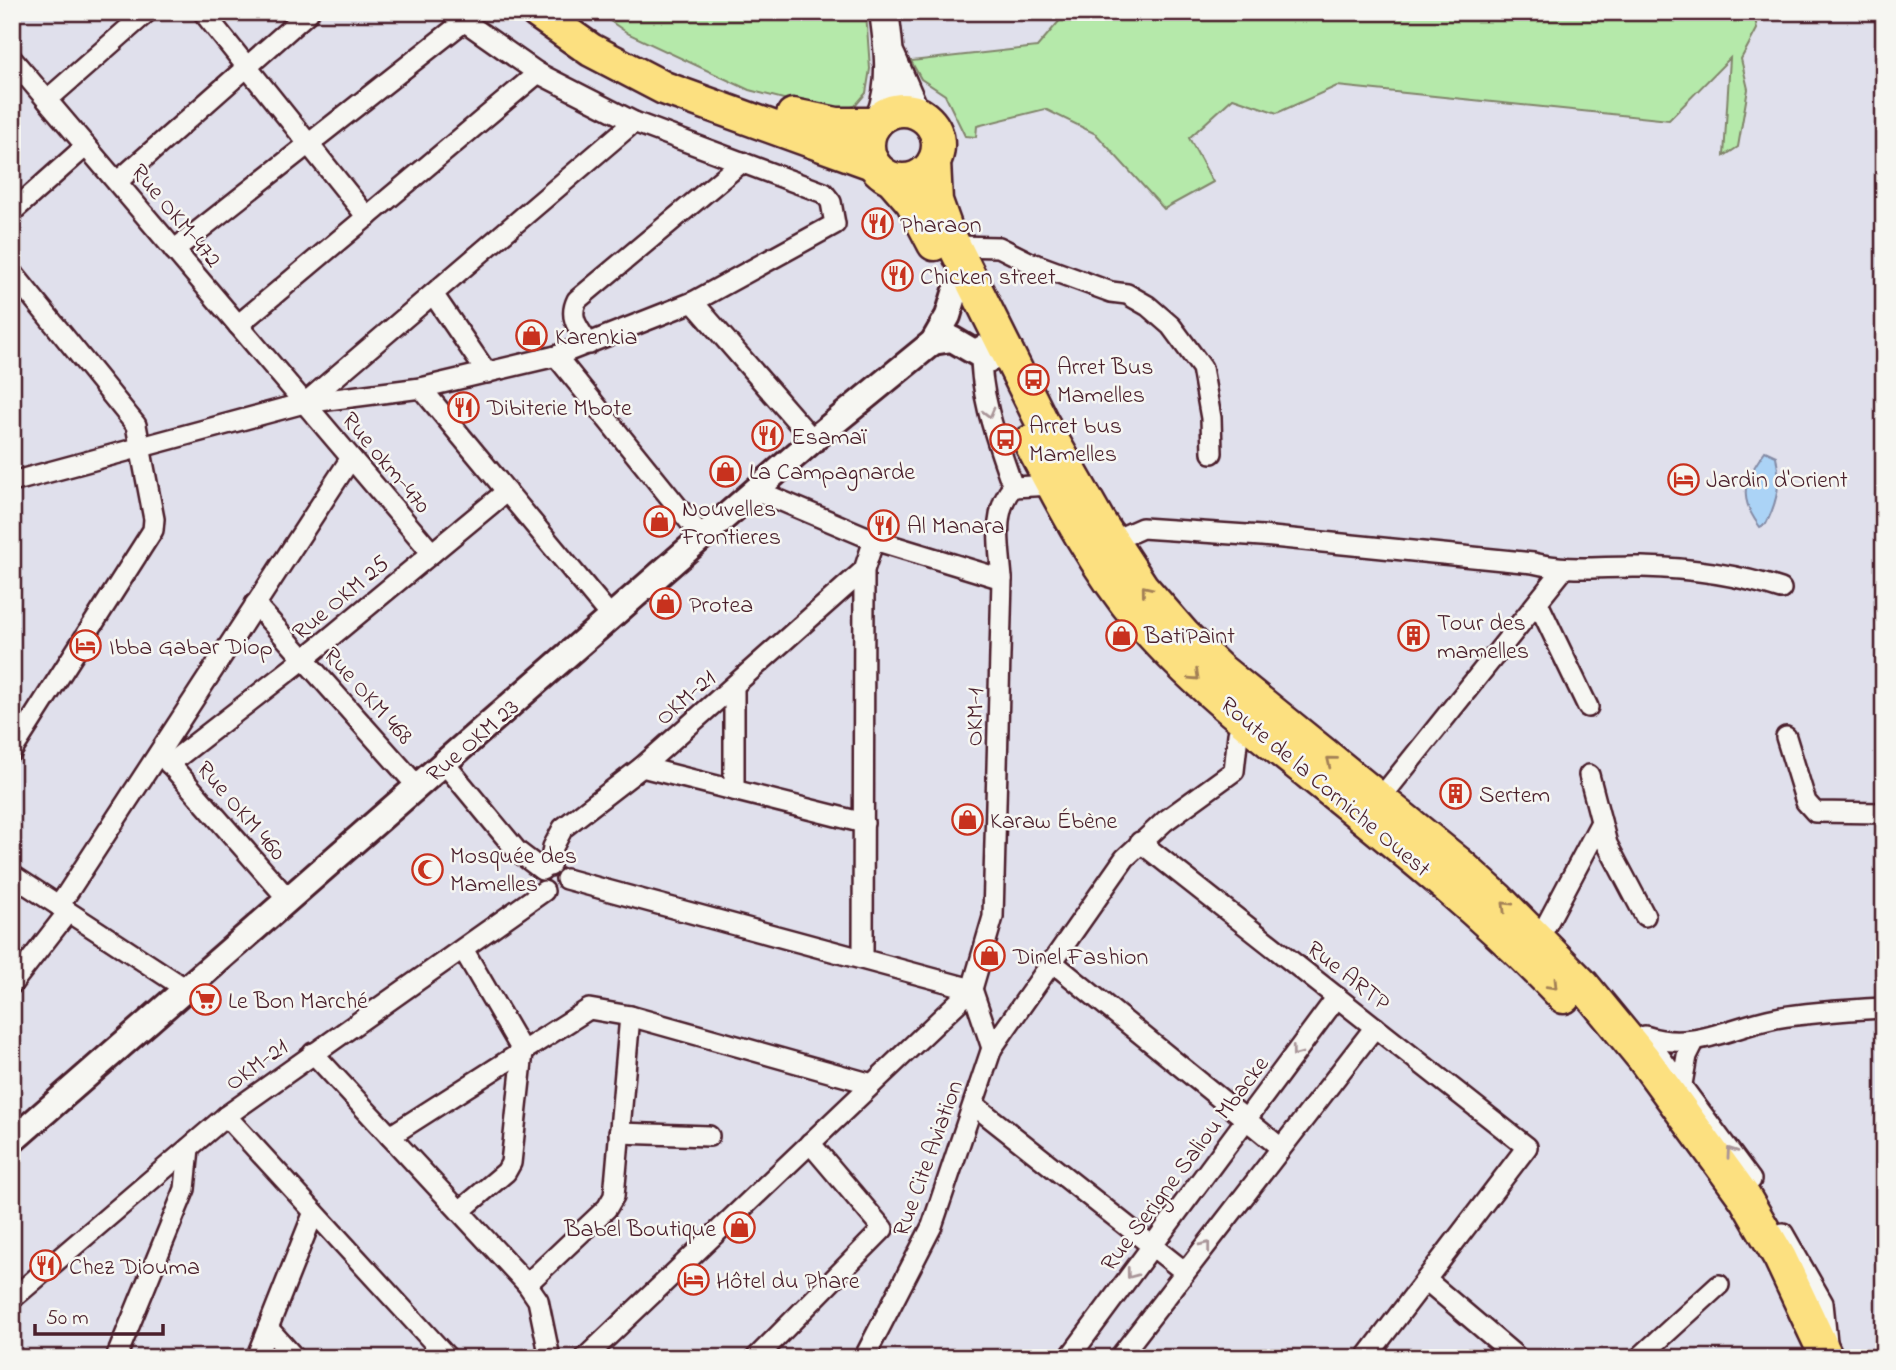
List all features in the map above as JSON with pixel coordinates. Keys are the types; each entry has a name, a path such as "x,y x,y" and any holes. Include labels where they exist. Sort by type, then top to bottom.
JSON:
{"highway":[{"path":"537,12 591,50 664,88 882,171 916,178 934,163 938,139 925,118 915,112 897,110 877,121 825,122 726,94 626,51 566,12"},
{"path":"877,121 867,143 882,171"},
{"name":"Route de la Corniche Ouest","path":"934,163 936,201 955,246 1042,422 1098,520 1124,547 1184,635 1218,668 1457,862 1539,939 1583,985 1643,1058 1745,1198 1780,1258 1828,1358"},
{"name":"Route de la Corniche Ouest","path":"882,171 922,217 983,354 1053,485 1115,587 1142,622 1249,726 1445,884 1497,931 1540,971 1631,1070 1670,1120 1751,1244 1810,1358"}],"main road":[{"path":"877,121 886,98 890,55 884,12"},
{"path":"890,55 915,112"}],"street":[{"path":"47,100 147,12"},
{"path":"203,12 306,145 367,217"},
{"path":"117,182 309,12"},
{"path":"12,482 304,403 421,388 556,356 693,302 835,224 831,202 824,193 634,122 538,73 456,17 306,145 174,250"},
{"name":"Rue OKM-472","path":"12,59 304,403"},
{"path":"238,325 538,73"},
{"path":"304,403 634,122"},
{"path":"12,212 86,146"},
{"path":"589,344 575,324 572,308 577,300 742,162"},
{"path":"955,246 999,247 1111,292 1127,294 1148,306 1171,326 1202,368 1211,418 1212,453"},
{"path":"12,272 136,425 153,508 153,530 15,741"},
{"path":"933,342 948,316 955,293"},
{"path":"433,294 487,373"},
{"path":"693,302 813,440"},
{"path":"933,342 952,339 983,354 987,405 1013,487 1053,485"},
{"name":"Rue OKM 23","path":"12,1140 758,491 813,440 933,342"},
{"path":"556,356 702,537"},
{"path":"421,388 611,617"},
{"name":"Rue okm-470","path":"304,403 432,553"},
{"path":"12,984 164,758 255,604 351,458"},
{"name":"OKM-1","path":"972,989 993,917 1002,579 998,526 1002,505 1013,487"},
{"name":"Rue OKM 25","path":"164,758 304,659 507,491"},
{"path":"758,491 874,540 1002,579"},
{"path":"1124,547 1142,528 1262,536 1533,563 1563,570 1644,567 1713,571 1781,589"},
{"path":"863,958 864,570 874,540"},
{"name":"OKM-21","path":"546,868 563,828 642,768 864,570"},
{"path":"1379,800 1563,570"},
{"path":"1538,603 1588,707"},
{"name":"Rue OKM 468","path":"255,604 418,787"},
{"path":"734,688 734,790"},
{"name":"Rue Cite Aviation","path":"864,1358 932,1226 992,1048 1125,858 1140,842 1234,771 1238,734 1249,726"},
{"path":"1786,737 1806,802 1815,812 1884,813"},
{"name":"Rue OKM 460","path":"164,758 288,899"},
{"path":"445,764 517,851 546,868 559,868 566,879 972,989"},
{"path":"642,768 864,822"},
{"path":"1590,775 1607,844 1644,916"},
{"path":"1601,822 1539,939 1566,950 1584,966 1645,1036 1748,1176 1824,1303 1828,1358"},
{"name":"Rue ARTP","path":"1140,842 1527,1147 1426,1280"},
{"path":"546,868 538,883 544,891 560,891 566,879"},
{"path":"13,876 186,989"},
{"name":"OKM-21","path":"12,1298 226,1116 544,891"},
{"path":"460,1211 506,1172 511,1163 523,1052 463,949"},
{"path":"1051,961 1245,1122 1281,1148"},
{"path":"972,989 992,1048"},
{"path":"585,1358 972,989"},
{"name":"Rue Serigne Saliou Mbacke","path":"1069,1358 1337,998"},
{"path":"1645,1036 1666,1043 1695,1042 1731,1028 1779,1018 1884,1008"},
{"path":"390,1136 589,1009 630,1016 872,1084"},
{"path":"527,1284 607,1208 614,1196 630,1016"},
{"path":"1119,1358 1375,1027"},
{"path":"1682,1084 1688,1056 1695,1042"},
{"path":"313,1053 527,1284 538,1300 550,1358"},
{"path":"974,1105 1185,1272"},
{"path":"226,1116 448,1358"},
{"path":"619,1133 709,1136"},
{"path":"756,1358 884,1229 810,1143"},
{"path":"116,1358 185,1189 189,1148"},
{"path":"256,1358 314,1212"},
{"path":"1366,1358 1426,1280 1518,1358"},
{"path":"1639,1358 1719,1285"},
{"path":"268,1328 295,1358"}],"green space":[{"path":"597,12 866,12 870,69 866,93 855,106 833,112 749,90 629,34"},
{"path":"1067,12 1754,12 1757,29 1741,59 1748,89 1738,147 1724,156 1730,58 1669,120 1337,86 1277,113 1233,98 1189,138 1213,182 1164,209 1096,134 1045,109 977,126 976,137 965,136 945,95 921,79 911,61 1037,47"}],"water":[{"path":"1765,451 1776,456 1778,483 1770,515 1766,524 1760,527 1748,507 1746,489 1752,471"}],"place":[{"name":"Pharaon","path":"877,224"},
{"name":"Chicken street","path":"897,276"},
{"name":"Karenkia","path":"532,336"},
{"name":"Arret Bus Mamelles","path":"1034,380"},
{"name":"Dibiterie Mbote","path":"464,407"},
{"name":"Esamaï","path":"768,436"},
{"name":"Arret bus Mamelles","path":"1006,439"},
{"name":"La Campagnarde","path":"726,471"},
{"name":"Jardin d'Orient","path":"1683,479"},
{"name":"Nouvelles Frontieres","path":"659,522"},
{"name":"Al Manara","path":"884,525"},
{"name":"Protea","path":"666,604"},
{"name":"BatiPaint","path":"1121,635"},
{"name":"Tour des mamelles","path":"1414,636"},
{"name":"Ibba Gabar Diop","path":"86,646"},
{"name":"Sertem","path":"1456,794"},
{"name":"Karaw Ébène","path":"967,820"},
{"name":"Mosquée des Mamelles","path":"427,869"},
{"name":"Dinel Fashion","path":"990,956"},
{"name":"Le Bon Marché","path":"205,1000"},
{"name":"Babel Boutique","path":"739,1228"},
{"name":"Chez Diouma","path":"46,1266"},
{"name":"Hôtel du Phare","path":"693,1280"}]}
